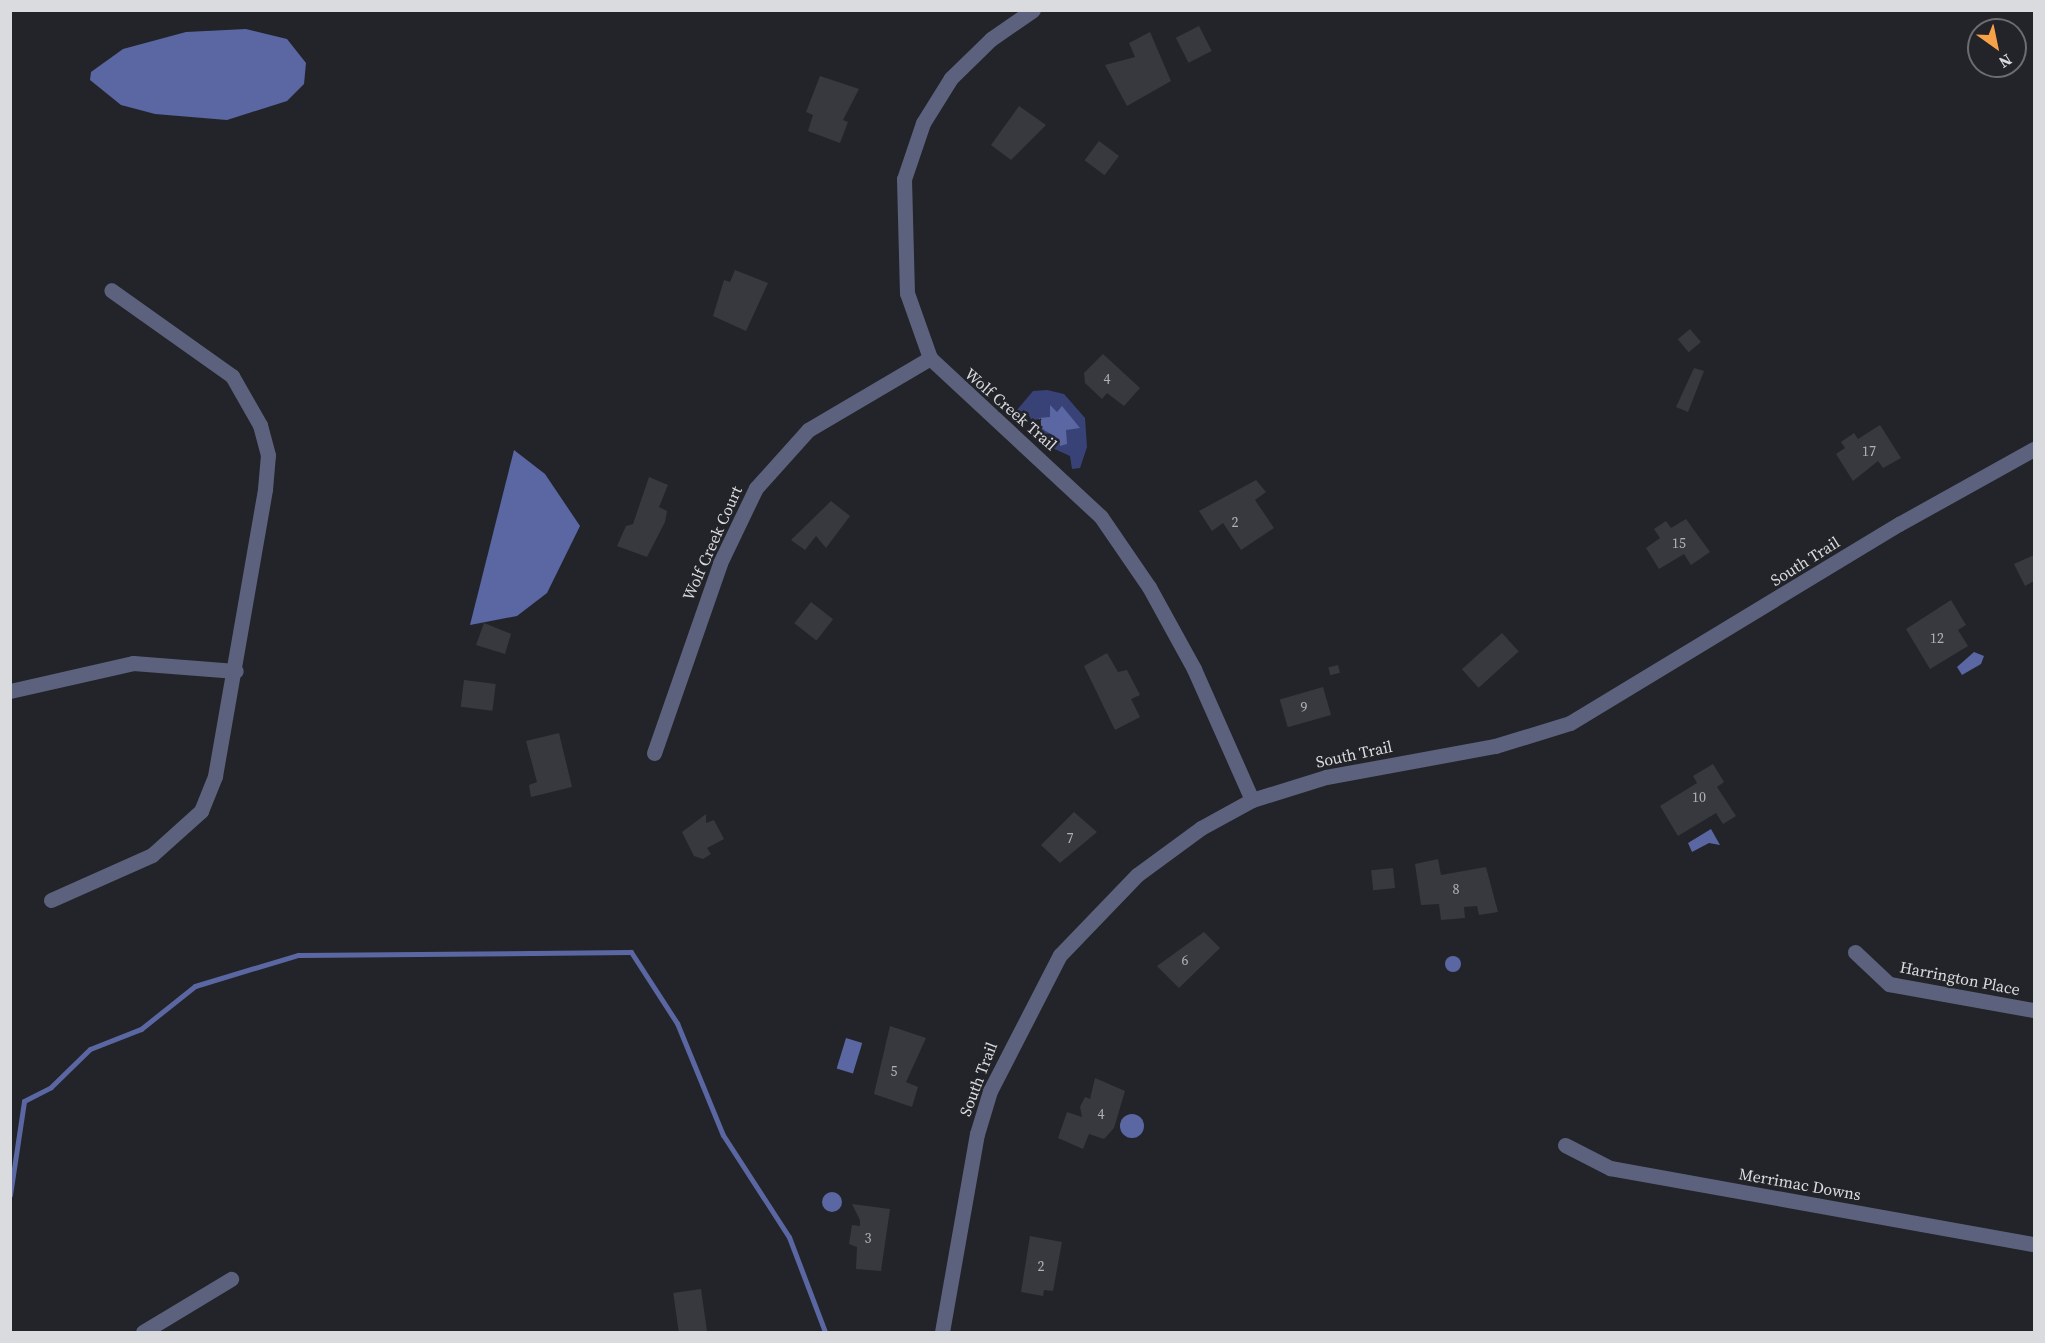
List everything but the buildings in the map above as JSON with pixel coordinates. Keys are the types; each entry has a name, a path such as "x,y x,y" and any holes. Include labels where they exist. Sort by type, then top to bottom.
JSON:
{"street":[{"name":"Wolf Creek Trail","path":"1034,10 991,39 951,78 923,123 904,179 907,293 930,358 1101,517 1194,669 1252,800"},
{"path":"51,900 152,855 201,811 215,776 236,671 265,489 268,455 260,425 232,376 111,290"},
{"name":"Wolf Creek Court","path":"654,753 720,562 756,488 808,430 930,358"},
{"name":"South Trail","path":"942,1332 977,1134 990,1091 1033,999 1060,955 1120,890 1201,828 1252,800 1326,777 1496,746 1570,723 1899,524 2034,449"},
{"path":"10,691 133,663 236,671"},
{"name":"Harrington Place","path":"1855,952 1889,984 2034,1010"},
{"name":"Merrimac Downs","path":"1565,1145 1610,1168 2034,1244"},
{"path":"143,1332 231,1279"}],"shaded area":[{"path":"246,29 287,39 306,63 304,84 287,101 227,120 155,114 121,105 90,80 91,72 123,49 186,32"},
{"path":"1047,390 1064,394 1085,418 1087,447 1080,468 1072,469 1070,456 1048,446 1028,414 1017,410 1033,391"},
{"path":"1050,405 1057,412 1062,406 1080,428 1066,430 1067,444 1060,446 1059,439 1041,428 1039,418 1050,417"},
{"path":"514,450 545,474 580,526 547,593 517,616 470,625"},
{"path":"1974,652 1984,656 1981,664 1962,675 1957,667"},
{"path":"1711,829 1720,845 1709,843 1692,852 1688,843"},
{"path":"1450,956 1456,956 1461,964 1459,970 1450,972 1445,967 1445,961"},
{"path":"846,1038 862,1043 853,1074 837,1069"},
{"path":"1132,1114 1140,1118 1144,1126 1140,1134 1132,1138 1124,1134 1120,1126 1124,1118"},
{"path":"832,1192 839,1195 842,1202 839,1209 832,1212 825,1209 822,1202 825,1195"}],"waterway":[{"path":"10,1195 24,1101 51,1087 90,1049 141,1029 195,986 298,955 631,952 677,1023 723,1135 789,1237 825,1332"}]}
